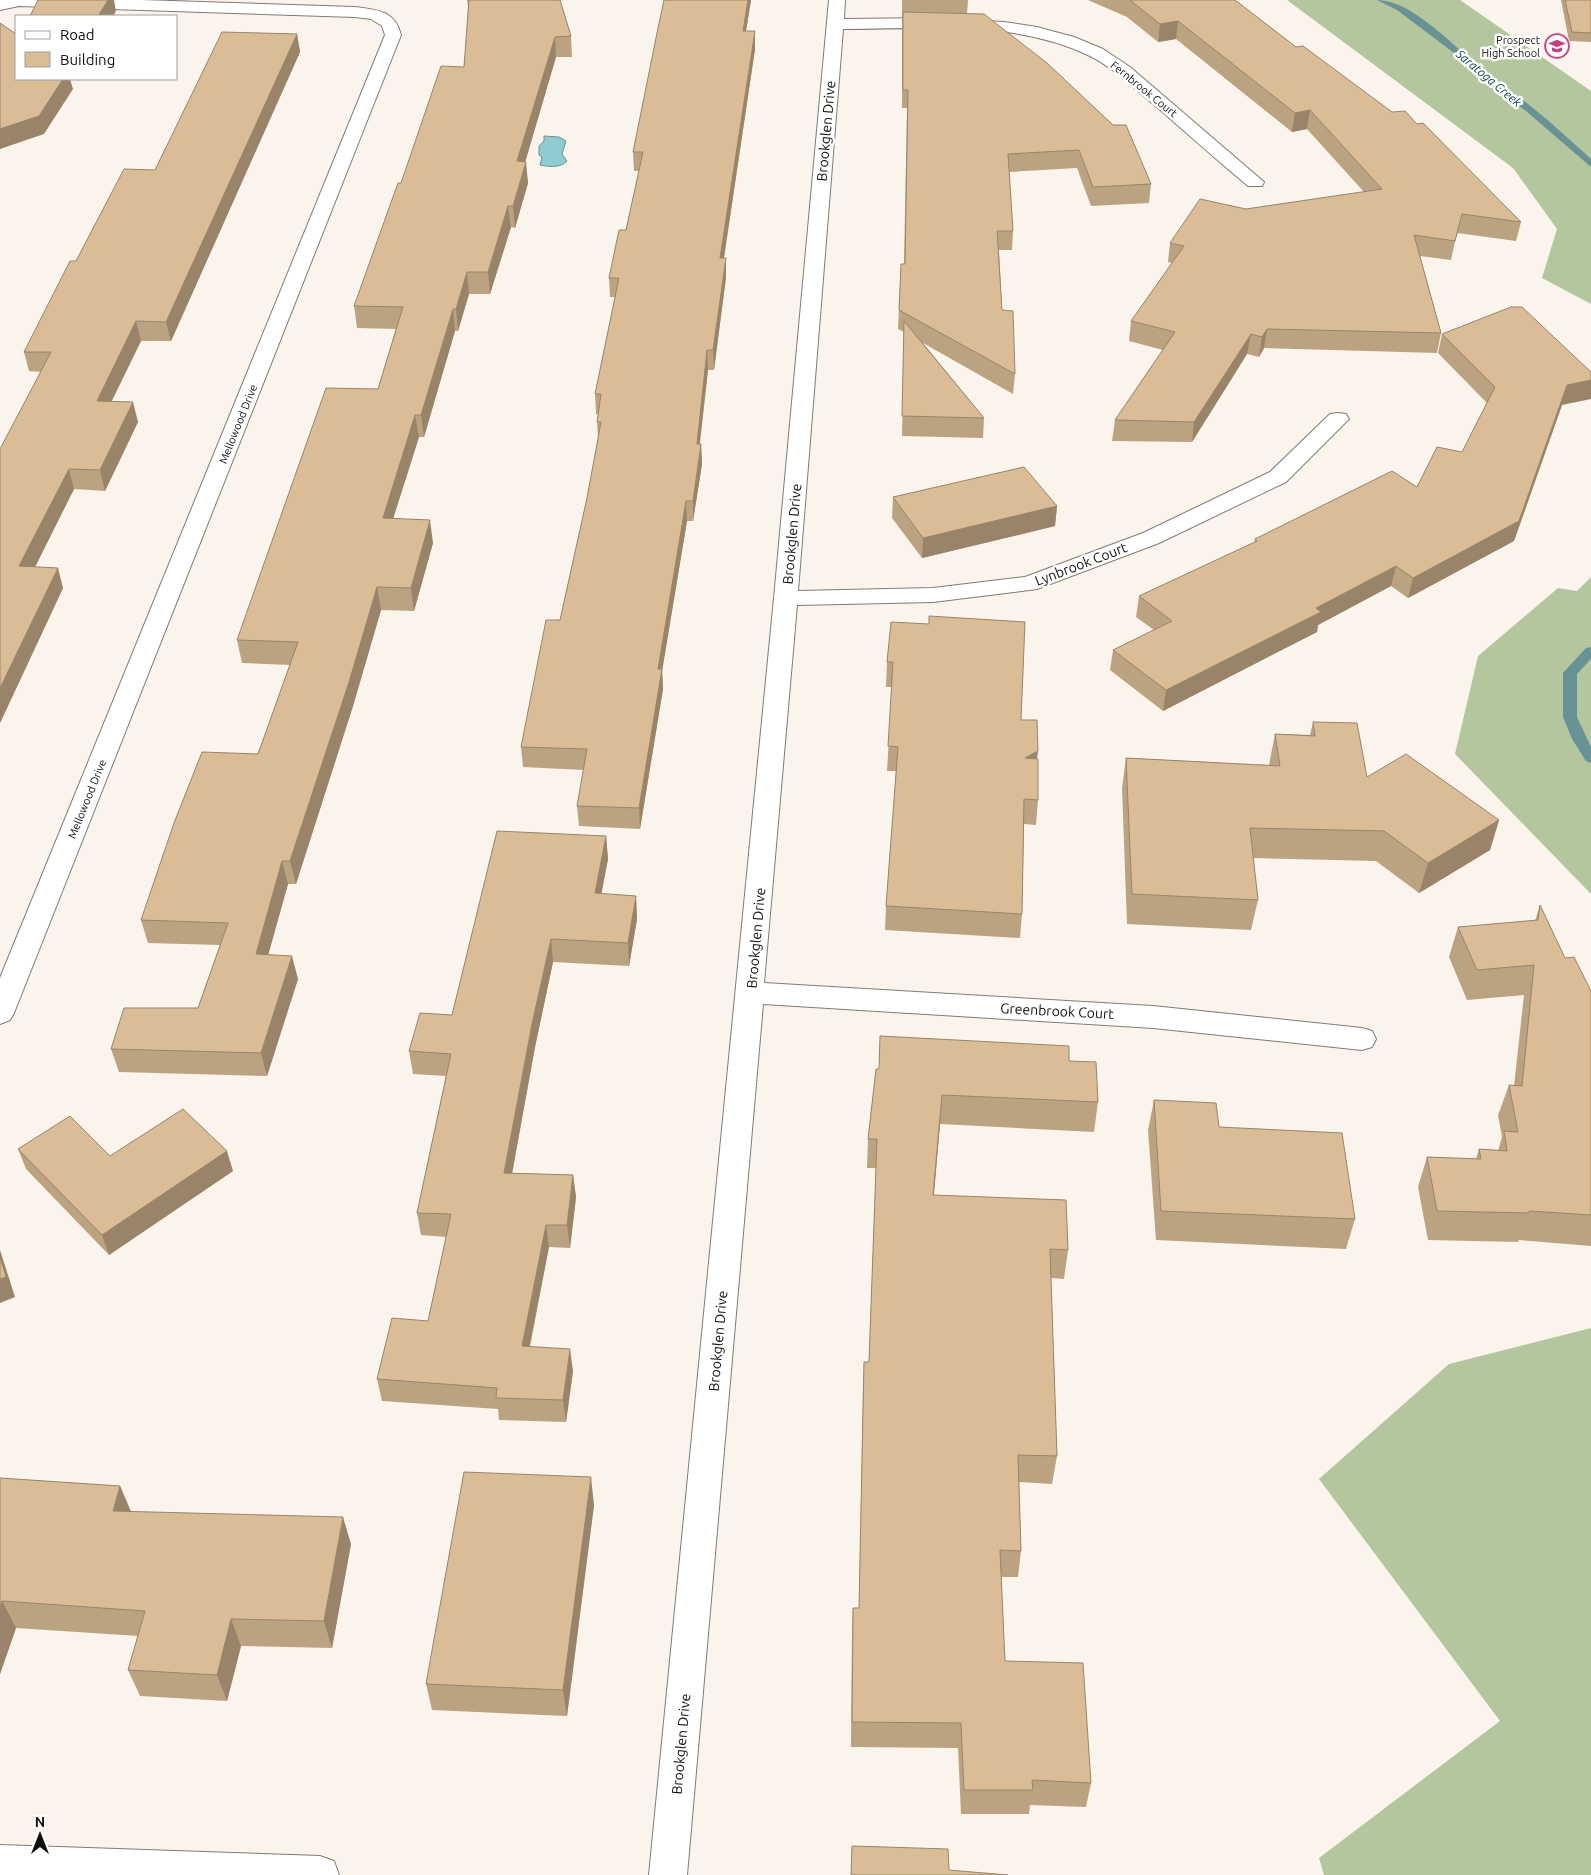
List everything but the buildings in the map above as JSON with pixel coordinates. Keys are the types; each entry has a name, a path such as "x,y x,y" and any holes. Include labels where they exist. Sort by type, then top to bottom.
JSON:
{"street":[{"name":"Mellowood Drive","path":"0,5 19,1 188,2 354,12 376,15 390,24 392,35 390,46 0,1014"},
{"name":"Fernbrook Court","path":"836,12 1024,29 1062,38 1097,53 1128,74 1255,182"},
{"name":"Brookglen Drive","path":"668,1875 751,993 836,12"},
{"name":"Lynbrook Court","path":"786,598 933,595 1030,584 1151,538 1278,477 1338,419"},
{"name":"Greenbrook Court","path":"751,993 1153,1017 1362,1039"},
{"path":"0,1864 320,1875"}],"green space":[{"path":"1287,0 1460,0 1591,91 1591,304 1542,278 1557,229 1513,168"},
{"path":"1591,577 1591,894 1455,754 1478,656 1558,588 1577,591"},
{"path":"1591,1328 1591,1875 1324,1875 1319,1858 1500,1721 1319,1479 1449,1364"}],"water":[{"path":"544,136 559,137 566,141 562,154 567,161 562,165 540,165 542,157 539,155 539,146 544,141"}],"waterway":[{"name":"Saratoga Creek","path":"1382,0 1400,8 1461,54 1488,80 1529,109 1591,164"},
{"name":"Saratoga Creek","path":"1591,651 1570,673 1570,717 1579,739 1591,758"}],"place":[{"name":"Prospect High School","path":"1557,46"}]}
